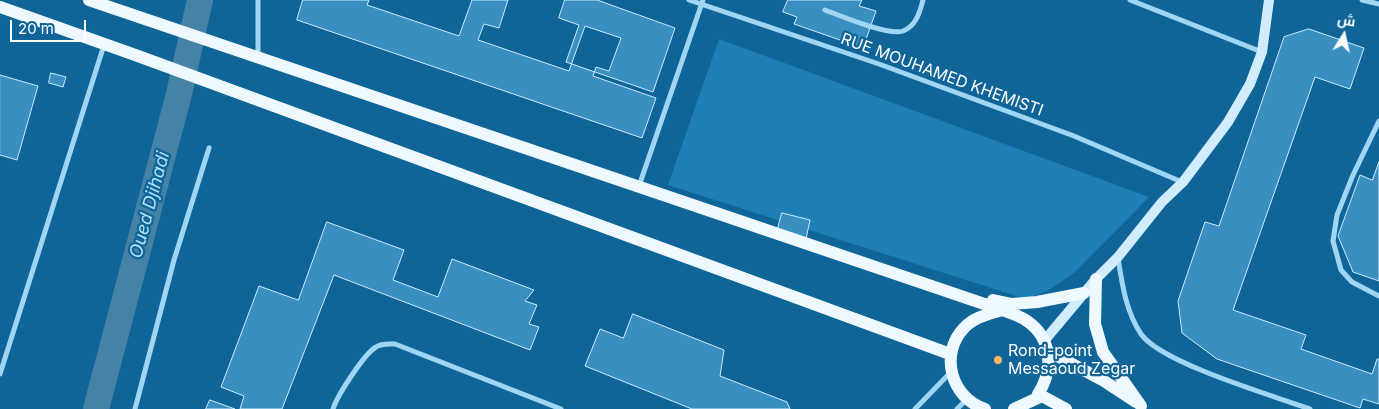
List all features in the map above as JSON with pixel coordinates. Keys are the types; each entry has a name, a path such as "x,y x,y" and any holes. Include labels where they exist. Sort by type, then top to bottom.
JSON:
{"main road":[{"path":"89,0 953,293 1026,320 1037,329 1046,346 1049,369 1038,394 1066,409"},
{"path":"1046,346 1084,293 1118,257 1162,202 1183,182 1228,122 1250,84 1262,52 1269,0"},
{"path":"0,7 219,85 950,354"},
{"path":"1096,279 1095,324 1103,352 1144,407"},
{"path":"953,293 1012,304 1037,302 1084,293"},
{"path":"985,409 973,404 958,389 951,371 950,354 956,339 974,319 1002,310"},
{"path":"1046,346 1144,407"},
{"path":"1014,409 1042,396"}],"street":[{"path":"258,0 258,57"},
{"name":"RUE MOUHAMED KHEMISTI","path":"690,0 702,2 879,64 1055,129 1183,182"},
{"path":"825,10 888,32 903,31 915,22 923,0"},
{"path":"1130,0 1262,52"},
{"path":"1362,0 1379,4"},
{"path":"639,186 702,2"},
{"path":"0,374 104,44"},
{"path":"1379,121 1353,175 1337,215 1333,240 1341,270 1352,282 1379,296"},
{"path":"135,409 174,260 209,148"},
{"path":"1118,257 1128,307 1141,335 1156,349 1198,369 1310,409"},
{"path":"334,409 336,401 361,362 374,348 384,343 395,344 561,409"},
{"path":"915,409 951,371"},
{"path":"957,409 967,399"}],"shaded area":[{"path":"719,39 1149,197 1074,273 1047,291 1026,299 668,185"}],"building":[{"path":"303,0 369,0 367,5 459,36 472,0 508,0 499,28 484,24 478,40 569,71 585,26 621,38 609,71 596,67 593,76 656,98 642,138 297,20"},
{"path":"565,0 597,0 675,28 653,92 566,62 579,25 559,18"},
{"path":"788,0 862,0 859,6 876,11 863,48 794,24 797,17 783,12"},
{"path":"1309,29 1364,48 1350,89 1315,77 1233,310 1306,335 1301,349 1372,374 1377,359 1379,359 1379,404 1363,399 1360,408 1217,359 1182,333 1178,301 1205,222 1219,226 1284,37"},
{"path":"51,73 66,77 63,87 49,83"},
{"path":"0,75 38,86 17,160 0,155"},
{"path":"1379,162 1379,281 1353,272 1338,236 1360,175 1372,180"},
{"path":"782,213 810,220 806,239 777,232"},
{"path":"327,222 404,250 393,280 438,297 452,259 534,290 525,301 537,305 529,324 539,327 530,350 334,275 282,409 240,409 244,396 221,387 259,286 298,300"},
{"path":"633,314 724,350 720,376 787,402 790,409 692,409 585,366 600,329 623,338"},
{"path":"210,400 235,409 206,409"}],"waterway":[{"name":"Oued Djihadi","path":"96,409 179,94 200,0"}],"place":[{"name":"Rond-point Messaoud Zegar","path":"998,360"}]}
